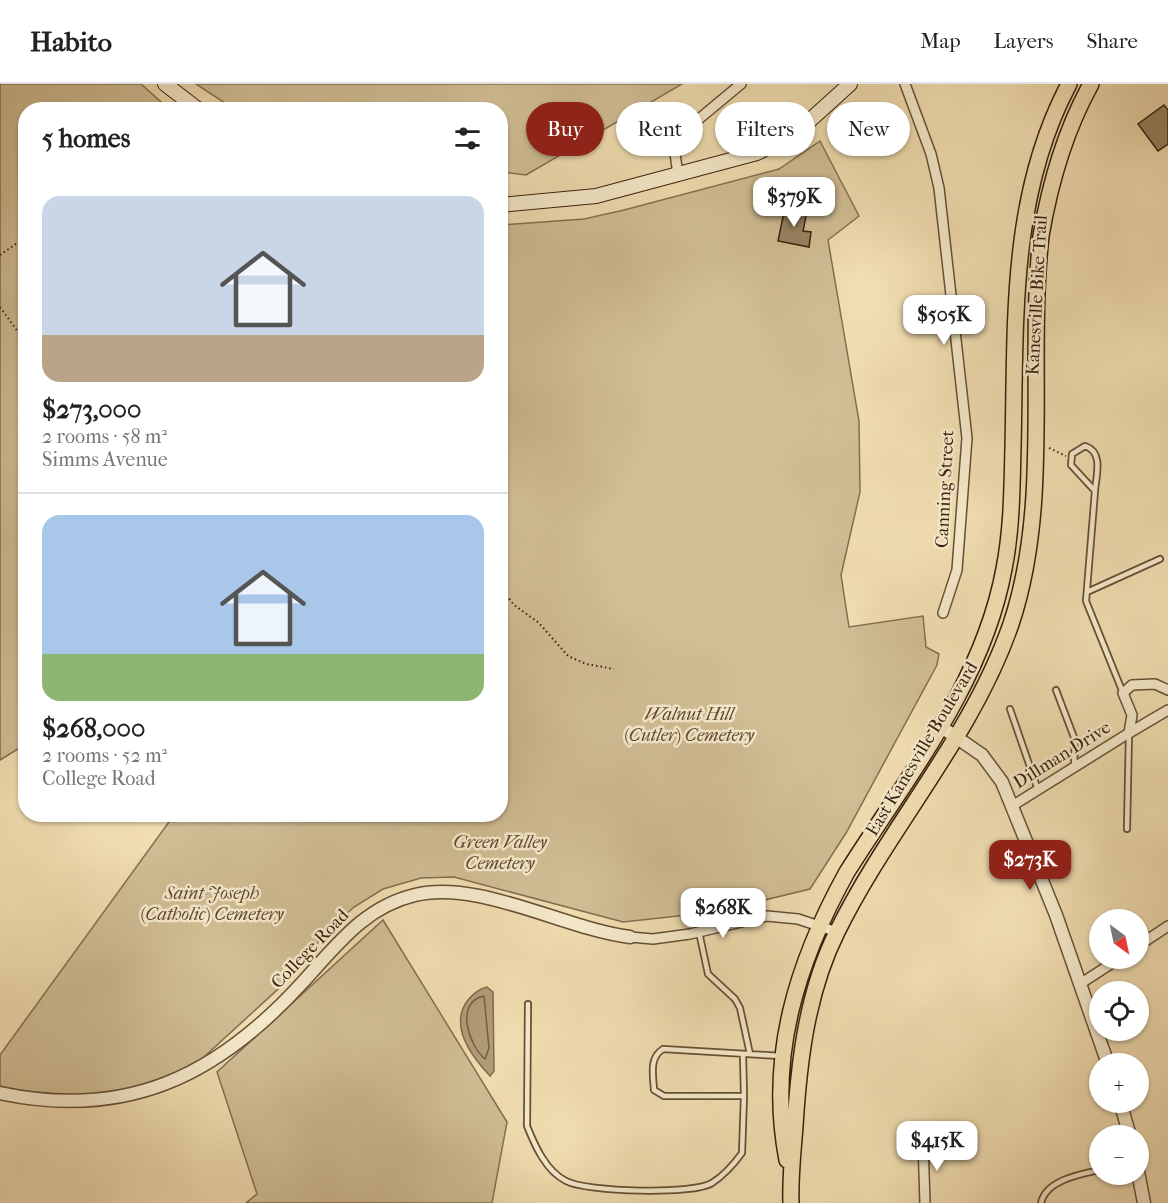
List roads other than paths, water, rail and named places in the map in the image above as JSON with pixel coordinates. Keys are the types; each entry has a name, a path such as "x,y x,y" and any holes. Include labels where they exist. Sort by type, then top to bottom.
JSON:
{"main road":[{"path":"165,84 189,102"},
{"path":"508,204 596,196 746,157 776,145 796,132 850,84"},
{"name":"East Kanesville Boulevard","path":"790,1177 780,1114 782,1056 793,997 820,925 847,872 969,677 983,644 1004,569 1012,514 1019,251 1036,165 1052,120 1069,84"},
{"name":"East Kanesville Boulevard","path":"791,1203 790,1177 797,1076 817,986 837,932 876,863 980,696 999,657 1025,569 1033,500 1041,236 1050,189 1063,147 1091,84"}],"street":[{"path":"678,176 674,146 676,138 741,84"},
{"name":"Canning Street","path":"905,84 931,154 939,188 967,438 957,570 943,613"},
{"path":"1123,693 1132,685 1148,683 1168,690"},
{"name":"Dillman Drive","path":"1123,693 1132,715 1129,733"},
{"name":"Dillman Drive","path":"1012,806 1168,710"},
{"path":"940,726 991,765 1012,806 1056,915 1104,1053"},
{"name":"College Road","path":"0,1093 39,1100 88,1101 148,1090 180,1078 210,1062 258,1025 291,995 346,934 364,918 381,907 416,894 466,893 605,934 630,937 653,939 699,932 767,916 783,916 820,925 837,932"},
{"path":"1149,939 1168,926"},
{"path":"1080,984 1103,969"},
{"path":"924,1142 924,1203"},
{"path":"1141,1185 1144,1203"}],"lane":[{"path":"1095,491 1074,470 1071,458 1079,447 1088,446 1097,458 1095,491 1087,592 1089,610 1123,693"},
{"path":"1087,592 1160,559"},
{"path":"1056,690 1075,740 1074,768"},
{"path":"1010,709 1038,790"},
{"path":"1127,829 1129,733"},
{"path":"699,932 708,974 735,999 740,1008 750,1054"},
{"path":"528,1004 527,1126 534,1144 545,1160 566,1181 586,1188 680,1190 711,1184 741,1154 744,1096 743,1054"},
{"path":"744,1096 658,1094 654,1090 655,1056 663,1049 782,1056"},
{"path":"1041,1203 1041,1199 1052,1187 1074,1176 1089,1173"}],"water":[{"path":"487,987 493,992 494,1071 490,1076 476,1060 465,1041 460,1020 462,1010 468,1000 476,992"}],"park label":[{"name":"Walnut Hill (Cutler) Cemetery","path":"689,724"},
{"name":"Green Valley Cemetery","path":"500,852"},
{"name":"Saint Joseph (Catholic) Cemetery","path":"212,903"}]}
